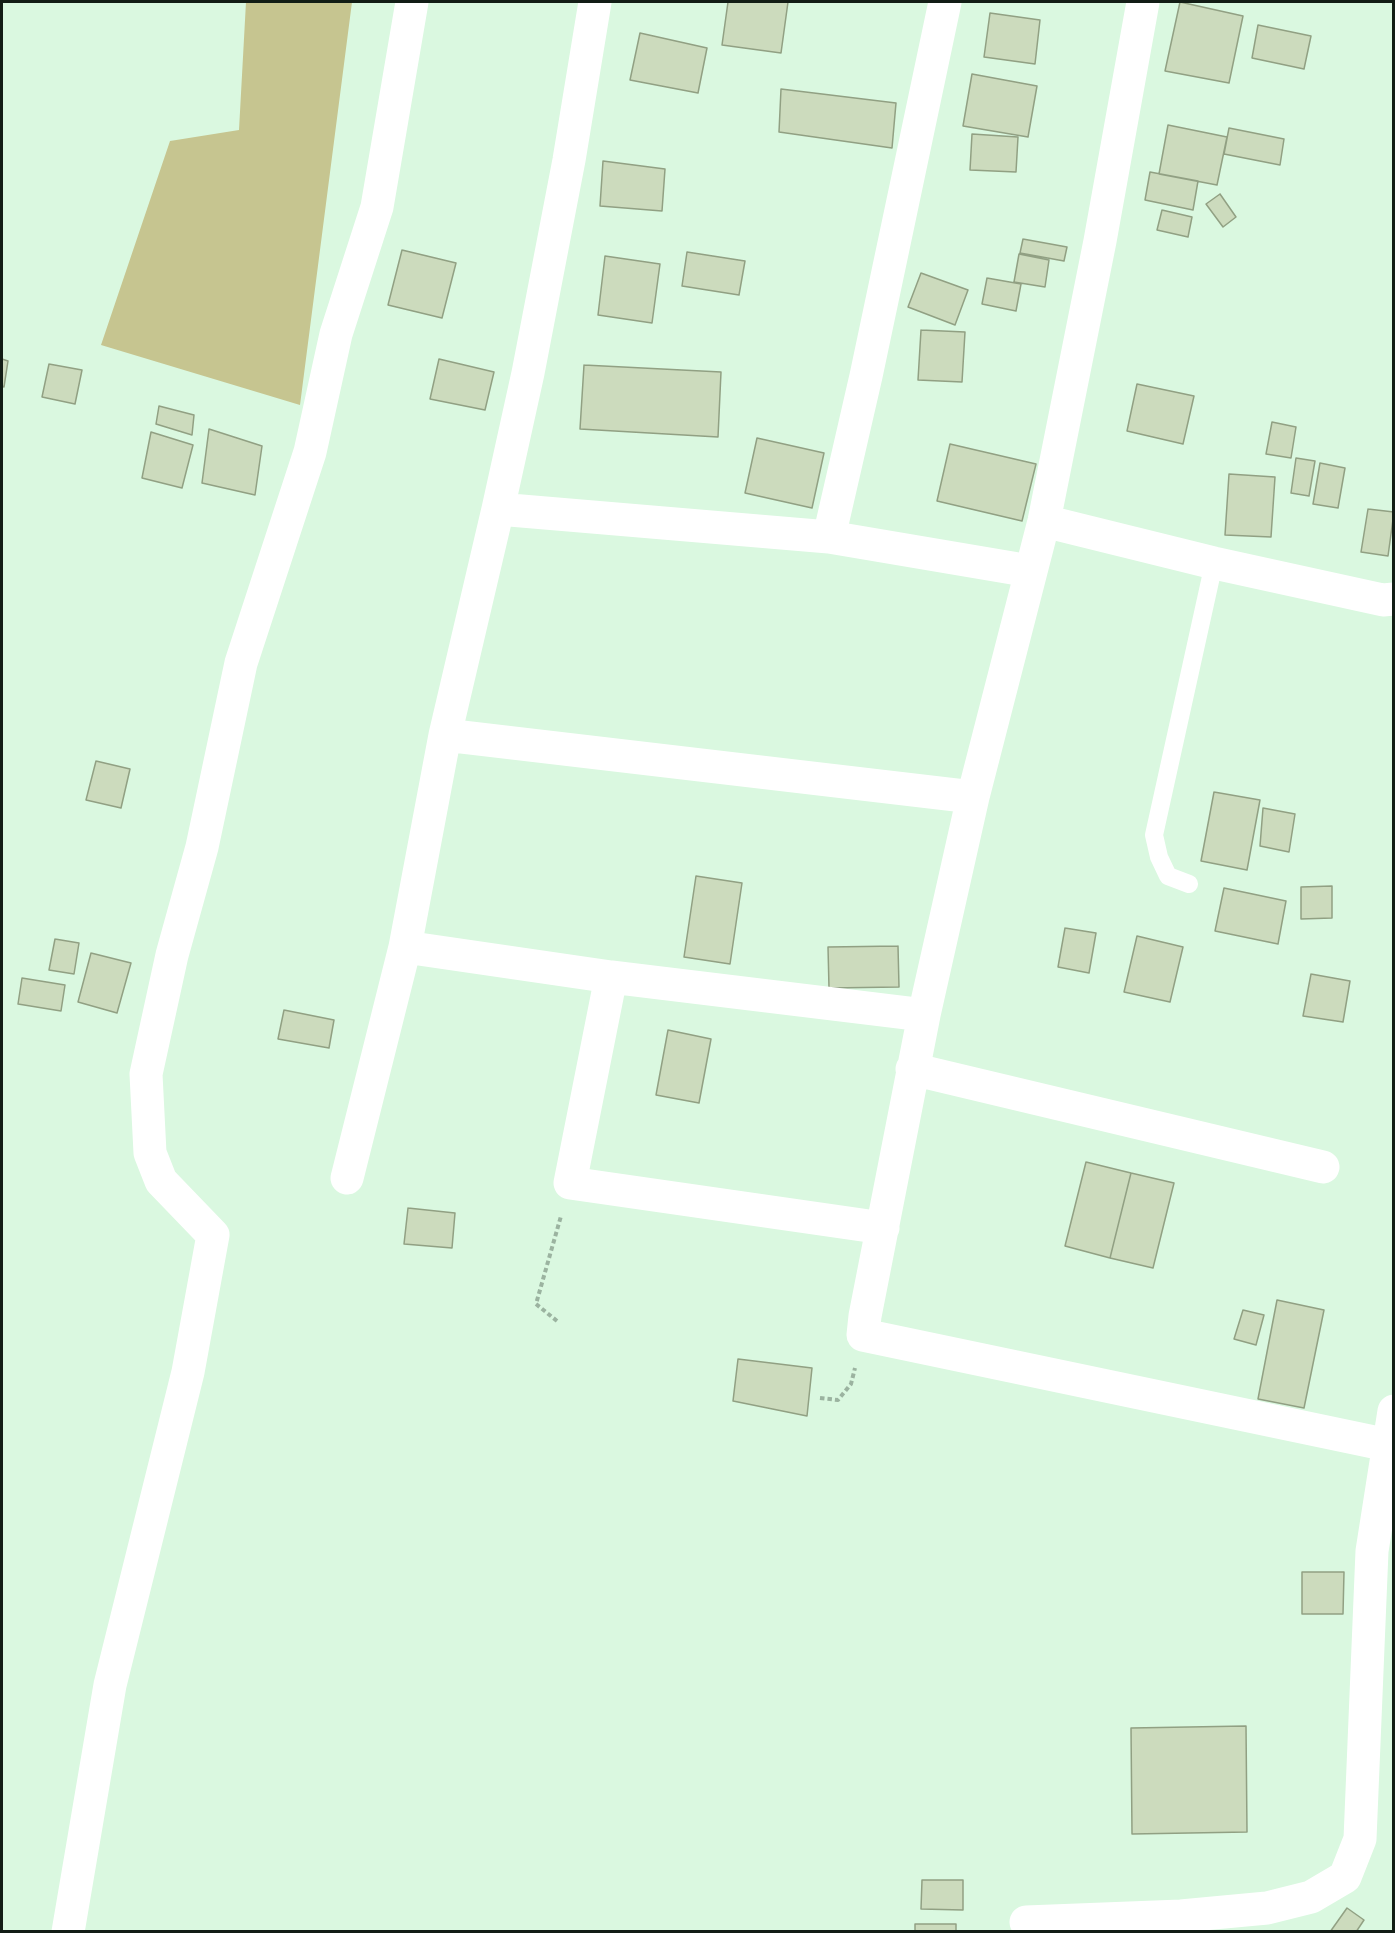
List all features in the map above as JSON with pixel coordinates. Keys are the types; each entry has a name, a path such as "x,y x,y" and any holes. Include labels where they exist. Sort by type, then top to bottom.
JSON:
{"street":[{"path":"68,1932 110,1685 188,1372 213,1235 161,1181 150,1153 146,1074 172,956 202,847 242,663 310,453 336,334 377,207 412,2"},
{"path":"346,1178 405,947 445,735 528,374 569,160 595,2"},
{"path":"829,537 945,2"},
{"path":"1143,2 1100,241 1044,521 974,797 924,1015 863,1335 1388,1445"},
{"path":"498,508 829,537 1030,571"},
{"path":"1044,521 1214,563 1383,600 1394,599"},
{"path":"445,735 974,797"},
{"path":"405,947 611,977 924,1015"},
{"path":"611,977 570,1183 883,1228"},
{"path":"912,1069 1323,1167"},
{"path":"1026,1922 1181,1916 1267,1908 1311,1897 1345,1877 1360,1839 1372,1551 1394,1410"}],"lane":[{"path":"1189,884 1168,876 1159,857 1154,835 1214,563"}],"path":[{"path":"556,1321 536,1304 570,1183"},
{"path":"820,1398 838,1400 851,1384 863,1335"}],"shaded area":[{"path":"246,2 352,2 300,405 101,345 170,141 239,130"}],"building":[{"path":"728,2 788,2 781,53 722,45"},
{"path":"1180,2 1243,16 1229,83 1165,71"},
{"path":"990,13 1040,20 1035,64 984,57"},
{"path":"1258,25 1311,36 1304,69 1252,58"},
{"path":"640,33 707,48 698,93 630,80"},
{"path":"972,74 1037,86 1028,137 963,126"},
{"path":"781,89 896,103 892,148 779,132"},
{"path":"1168,125 1227,137 1217,185 1159,174"},
{"path":"1229,128 1284,139 1280,165 1224,154"},
{"path":"972,134 1018,137 1016,172 970,170"},
{"path":"603,161 665,169 662,211 600,206"},
{"path":"1150,172 1198,181 1193,210 1145,200"},
{"path":"1220,194 1236,217 1223,227 1206,204"},
{"path":"1162,210 1192,217 1188,237 1157,230"},
{"path":"1023,239 1067,247 1064,261 1020,253"},
{"path":"402,250 456,263 442,318 388,305"},
{"path":"687,252 745,261 739,295 682,286"},
{"path":"1019,254 1049,260 1045,287 1014,282"},
{"path":"605,256 660,264 652,323 598,315"},
{"path":"921,273 968,290 955,325 908,307"},
{"path":"987,278 1021,284 1016,311 982,304"},
{"path":"921,330 965,332 962,382 918,380"},
{"path":"2,359 8,361 4,387 2,386"},
{"path":"439,359 494,372 485,410 430,399"},
{"path":"49,364 82,370 75,404 42,397"},
{"path":"584,365 721,372 718,437 580,429"},
{"path":"1137,384 1194,396 1183,444 1127,431"},
{"path":"159,406 194,415 192,435 156,424"},
{"path":"1272,422 1296,427 1291,458 1266,454"},
{"path":"209,429 262,446 255,495 202,483"},
{"path":"151,432 193,445 182,488 142,478"},
{"path":"757,438 824,453 812,508 745,493"},
{"path":"950,444 1036,464 1022,521 937,501"},
{"path":"1296,458 1315,461 1309,496 1291,493"},
{"path":"1320,463 1345,468 1338,508 1313,504"},
{"path":"1229,474 1275,477 1271,537 1225,535"},
{"path":"1368,509 1394,512 1388,556 1361,552"},
{"path":"96,761 130,769 121,808 86,800"},
{"path":"1214,792 1260,800 1247,870 1201,861"},
{"path":"1263,808 1295,814 1289,852 1260,846"},
{"path":"696,876 742,883 730,964 684,957"},
{"path":"1332,886 1332,918 1301,919 1301,887"},
{"path":"1224,888 1286,901 1278,944 1215,931"},
{"path":"1065,928 1096,933 1089,973 1058,967"},
{"path":"1137,936 1183,947 1170,1002 1124,992"},
{"path":"55,939 79,943 74,974 49,970"},
{"path":"898,946 899,987 829,988 828,947"},
{"path":"91,953 131,963 117,1013 78,1002"},
{"path":"1311,974 1350,981 1343,1022 1303,1016"},
{"path":"22,978 65,985 61,1011 18,1004"},
{"path":"284,1010 334,1020 329,1048 278,1039"},
{"path":"668,1030 711,1039 699,1103 656,1095"},
{"path":"1086,1162 1131,1173 1110,1258 1065,1246"},
{"path":"1131,1173 1174,1183 1153,1268 1110,1258"},
{"path":"408,1208 455,1213 452,1248 404,1244"},
{"path":"1277,1300 1324,1310 1304,1408 1258,1399"},
{"path":"1243,1310 1264,1315 1256,1345 1234,1339"},
{"path":"738,1359 812,1368 807,1416 733,1401"},
{"path":"1302,1572 1344,1572 1343,1614 1302,1614"},
{"path":"1246,1726 1247,1832 1132,1834 1131,1728"},
{"path":"922,1880 963,1880 963,1910 921,1909"},
{"path":"1347,1908 1364,1920 1356,1932 1330,1932"},
{"path":"915,1924 956,1924 956,1932 915,1932"}]}
